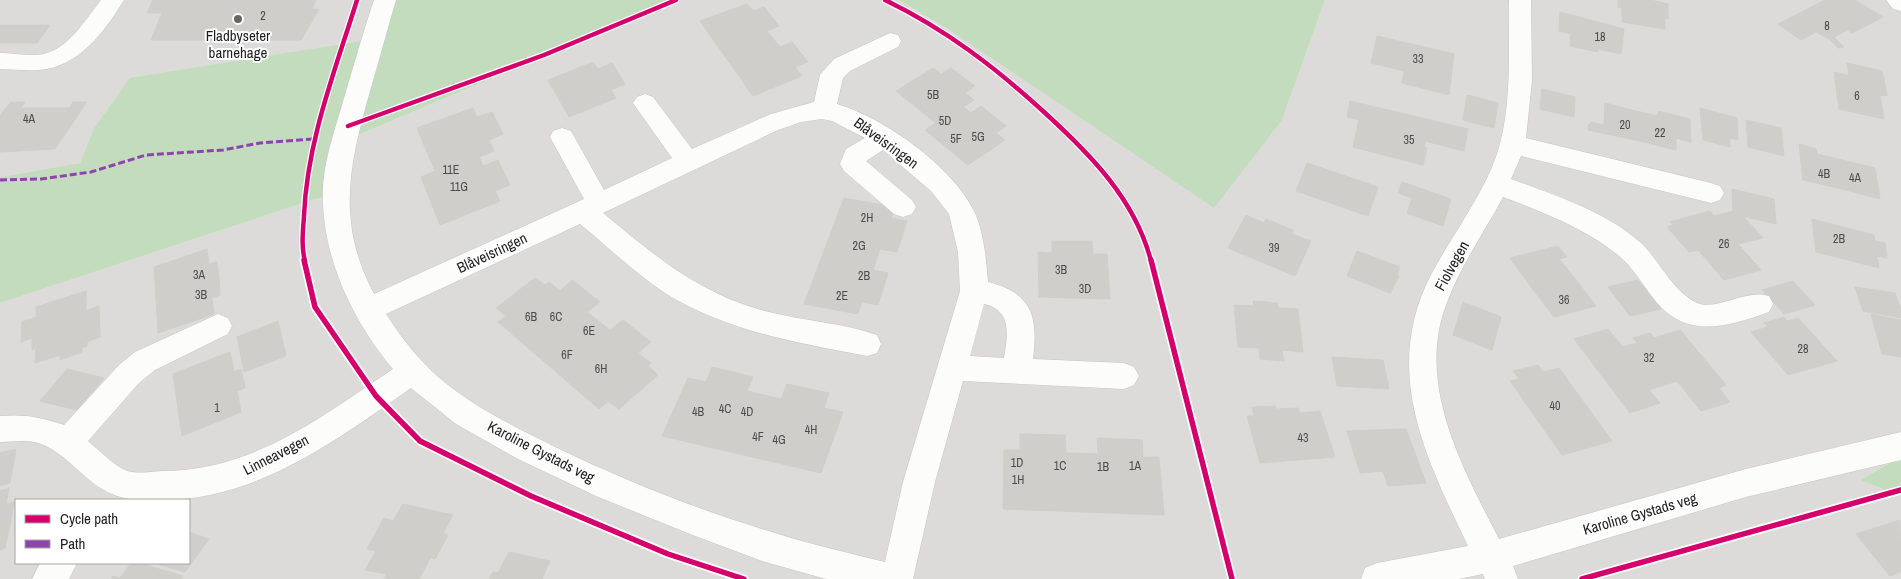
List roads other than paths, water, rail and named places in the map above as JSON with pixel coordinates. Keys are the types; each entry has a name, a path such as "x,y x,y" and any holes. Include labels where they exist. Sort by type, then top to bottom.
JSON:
{"street":[{"path":"0,61 37,62 50,60 64,54 78,43 113,0"},
{"name":"Karoline Gystads veg","path":"385,0 348,126 341,157 336,196 340,239 352,280 367,310 413,372 440,395 496,432 604,484 746,540 887,579"},
{"name":"Fiolvegen","path":"1496,568 1450,468 1437,434 1426,397 1422,360 1426,328 1438,287 1488,204 1509,156 1518,111 1520,0"},
{"path":"1897,0 1901,4"},
{"path":"824,109 832,76 842,65 890,41"},
{"path":"645,103 688,162"},
{"name":"Blåveisringen","path":"367,310 688,162 800,113 824,109 844,114 865,124 950,194 962,212 974,262 974,292 919,482 898,579"},
{"path":"562,137 591,208 675,285 718,307 774,326 867,344"},
{"path":"884,138 855,156 853,164 903,207"},
{"path":"1511,144 1710,193"},
{"path":"1496,184 1550,204 1608,234 1630,249 1646,266 1673,302 1693,314 1711,314 1759,304"},
{"path":"974,292 1001,298 1018,310 1021,323 1017,372"},
{"path":"68,442 130,374 145,361 218,326"},
{"path":"951,368 1124,376"},
{"name":"Linneavegen","path":"0,429 16,427 54,434 68,442 115,492 197,484 237,475 295,449 413,372"},
{"name":"Karoline Gystads veg","path":"1377,579 1496,568 1746,483 1901,446"},
{"path":"48,579 60,564"}],"place":[{"name":"Fladbyseter barnehage","path":"238,19"}]}
